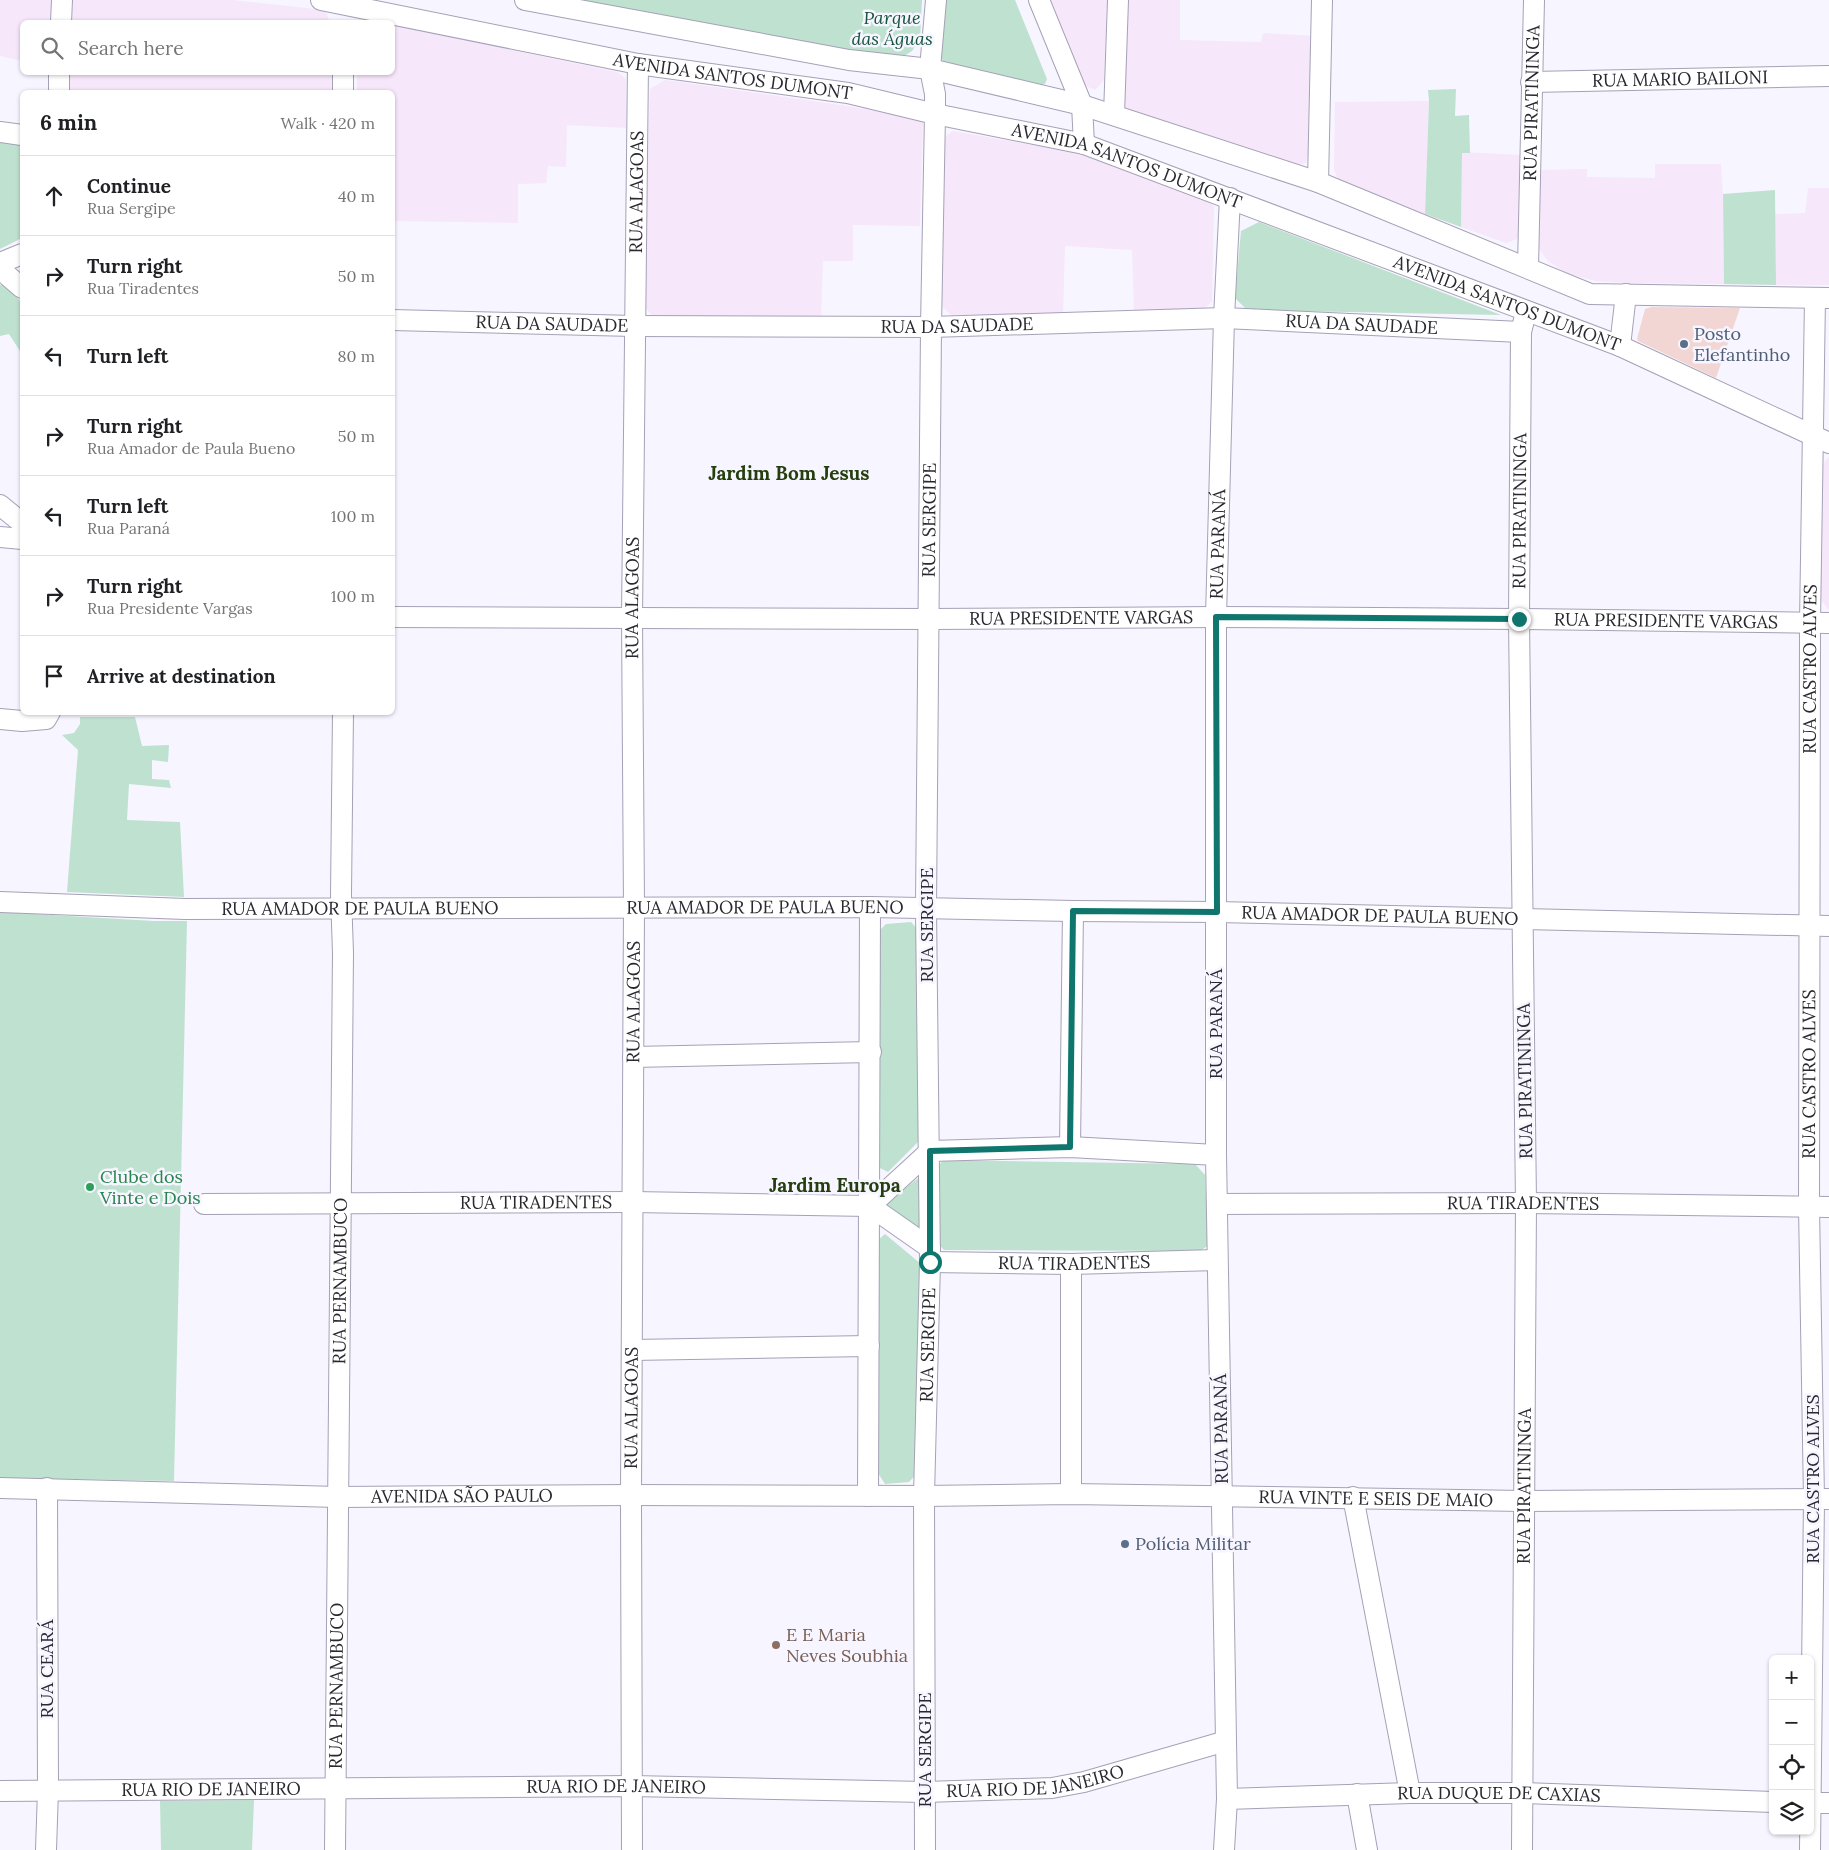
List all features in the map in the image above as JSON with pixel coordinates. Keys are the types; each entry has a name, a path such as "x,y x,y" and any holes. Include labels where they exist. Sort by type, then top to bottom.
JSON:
{"street":[{"path":"61,20 62,0"},
{"name":"AVENIDA SANTOS DUMONT","path":"320,0 342,9 638,64 848,93 935,114 1084,144 1620,346 1626,294 1590,294 1318,182 1114,115 1082,105 930,69 849,60 525,0"},
{"name":"RUA SERGIPE","path":"925,1850 924,1496 930,1255 926,908 930,327 935,114 930,69 936,0"},
{"path":"1039,0 1082,105 1084,144"},
{"path":"1114,115 1118,0"},
{"path":"1318,182 1322,0"},
{"name":"RUA PIRATININGA","path":"1528,268 1534,0"},
{"path":"848,93 849,60"},
{"name":"RUA ALAGOAS","path":"632,1850 631,1495 634,908 632,617 638,64"},
{"path":"59,75 59,90"},
{"path":"343,75 343,90"},
{"name":"RUA MARIO BAILONI","path":"1531,82 1829,76"},
{"path":"0,132 20,135"},
{"name":"RUA PARANÁ","path":"1224,1850 1227,1799 1216,1204 1216,617 1224,318 1230,198"},
{"path":"0,263 20,255"},
{"path":"0,269 20,286"},
{"path":"1626,294 1822,298"},
{"name":"RUA CASTRO ALVES","path":"1811,1790 1822,1499 1819,1207 1819,623 1822,298"},
{"name":"RUA PIRATININGA","path":"1522,1850 1526,1203 1519,619 1521,332 1526,312"},
{"name":"RUA DA SAUDADE","path":"395,320 634,326 930,327 1224,318 1521,332"},
{"path":"1620,346 1821,440"},
{"path":"0,506 20,521"},
{"path":"0,537 20,539"},
{"name":"RUA PRESIDENTE VARGAS","path":"395,617 929,619 1216,617 1819,623"},
{"name":"RUA PERNAMBUCO","path":"336,1850 343,715"},
{"path":"0,719 22,721 48,716"},
{"name":"RUA AMADOR DE PAULA BUENO","path":"0,902 185,908 342,909 870,907 1217,912 1819,926"},
{"path":"868,1496 870,907"},
{"path":"1070,1147 1073,911"},
{"path":"633,1057 871,1052"},
{"path":"870,1206 930,1151 1070,1147 1216,1155"},
{"name":"RUA TIRADENTES","path":"204,1204 633,1202 870,1206"},
{"name":"RUA TIRADENTES","path":"1216,1204 1526,1203 1819,1207"},
{"path":"870,1206 930,1255"},
{"name":"RUA TIRADENTES","path":"930,1255 1071,1264 1217,1260"},
{"path":"1071,1264 1071,1494"},
{"path":"632,1350 869,1346"},
{"name":"AVENIDA SÃO PAULO","path":"0,1488 338,1496 924,1496"},
{"name":"RUA CEARÁ","path":"46,1850 48,1790 47,1488"},
{"name":"RUA VINTE E SEIS DE MAIO","path":"924,1496 1071,1494 1222,1495 1524,1501 1822,1499"},
{"path":"1353,1497 1410,1793"},
{"name":"RUA RIO DE JANEIRO","path":"0,1791 632,1786 925,1792 1052,1788 1084,1782 1226,1741"},
{"name":"RUA DUQUE DE CAXIAS","path":"1227,1799 1357,1794 1522,1793 1769,1802"},
{"path":"1357,1794 1367,1850"},
{"path":"1814,1803 1829,1803"},
{"name":"RUA CASTRO ALVES","path":"1810,1835 1810,1850"}],"shaded area":[{"path":"0,0 53,0 52,20 20,20 20,61 0,56"},
{"path":"73,0 232,0 325,10 329,20 72,20"},
{"path":"1043,0 1107,0 1104,80 1095,90 1079,83"},
{"path":"1126,0 1180,0 1180,40 1261,42 1263,33 1315,36 1313,136 1306,163 1295,166 1128,114 1122,104"},
{"path":"395,25 617,72 626,79 626,128 567,125 566,167 548,166 546,183 518,184 518,223 395,221 395,90 357,90 357,75 395,75"},
{"path":"70,75 333,75 333,90 69,90"},
{"path":"665,80 848,106 923,120 920,226 853,225 853,261 823,261 821,318 652,316 644,306 650,89"},
{"path":"1429,101 1425,214 1339,184 1334,169 1335,102"},
{"path":"953,131 1084,154 1207,199 1214,207 1212,301 1202,311 1134,312 1132,250 1065,246 1063,313 951,315 940,304 943,138"},
{"path":"1462,152 1520,155 1520,230 1517,239 1506,243 1461,227"},
{"path":"1655,164 1721,164 1724,284 1596,281 1566,273 1548,261 1539,249 1540,170 1587,169 1587,177 1655,178"},
{"path":"1808,188 1829,188 1829,285 1776,285 1775,214 1805,213"},
{"path":"1829,457 1829,610 1821,600 1822,465"}],"green space":[{"name":"Parque das Águas","path":"577,0 922,0 920,39 912,51 901,58 849,52"},
{"path":"944,0 1015,0 1047,79 1045,84 1041,85 943,62 941,55"},
{"path":"1456,89 1455,116 1469,115 1470,153 1462,153 1461,227 1425,214 1428,90"},
{"path":"0,141 20,143 20,239 0,249"},
{"path":"1775,190 1776,285 1724,284 1723,194"},
{"path":"1259,222 1501,315 1247,310 1235,298 1241,231"},
{"path":"0,285 5,285 20,301 20,351 9,334 0,336"},
{"path":"80,717 135,717 142,746 169,745 168,762 152,760 152,779 169,780 171,788 129,784 127,820 180,822 184,897 67,892 78,750 62,735 74,733 80,724"},
{"name":"Clube dos Vinte e Dois","path":"0,912 154,921 187,921 174,1481 0,1478"},
{"path":"911,922 919,931 923,1137 888,1172 880,1168 877,933 886,924"},
{"path":"944,1160 1195,1164 1205,1175 1208,1246 1199,1251 944,1250 937,1242 936,1167"},
{"path":"917,1179 923,1179 920,1229 885,1204"},
{"path":"885,1234 921,1264 919,1471 909,1482 885,1484 878,1473 878,1240"},
{"path":"254,1800 252,1850 161,1850 160,1801"}],"building":[{"name":"Posto Elefantinho","path":"1651,307 1740,308 1716,378 1638,341 1645,309"}],"place":[{"name":"Posto Elefantinho","path":"1684,344"},
{"name":"Clube dos Vinte e Dois","path":"90,1187"},
{"name":"Polícia Militar","path":"1125,1544"},
{"name":"E E Maria Neves Soubhia","path":"776,1645"}],"district":[{"name":"Jardim Bom Jesus","path":"789,473"},
{"name":"Jardim Europa","path":"835,1185"}],"route":[{"path":"930,1262 930,1151 1070,1147 1073,911 1217,912 1216,617 1519,619"}]}
